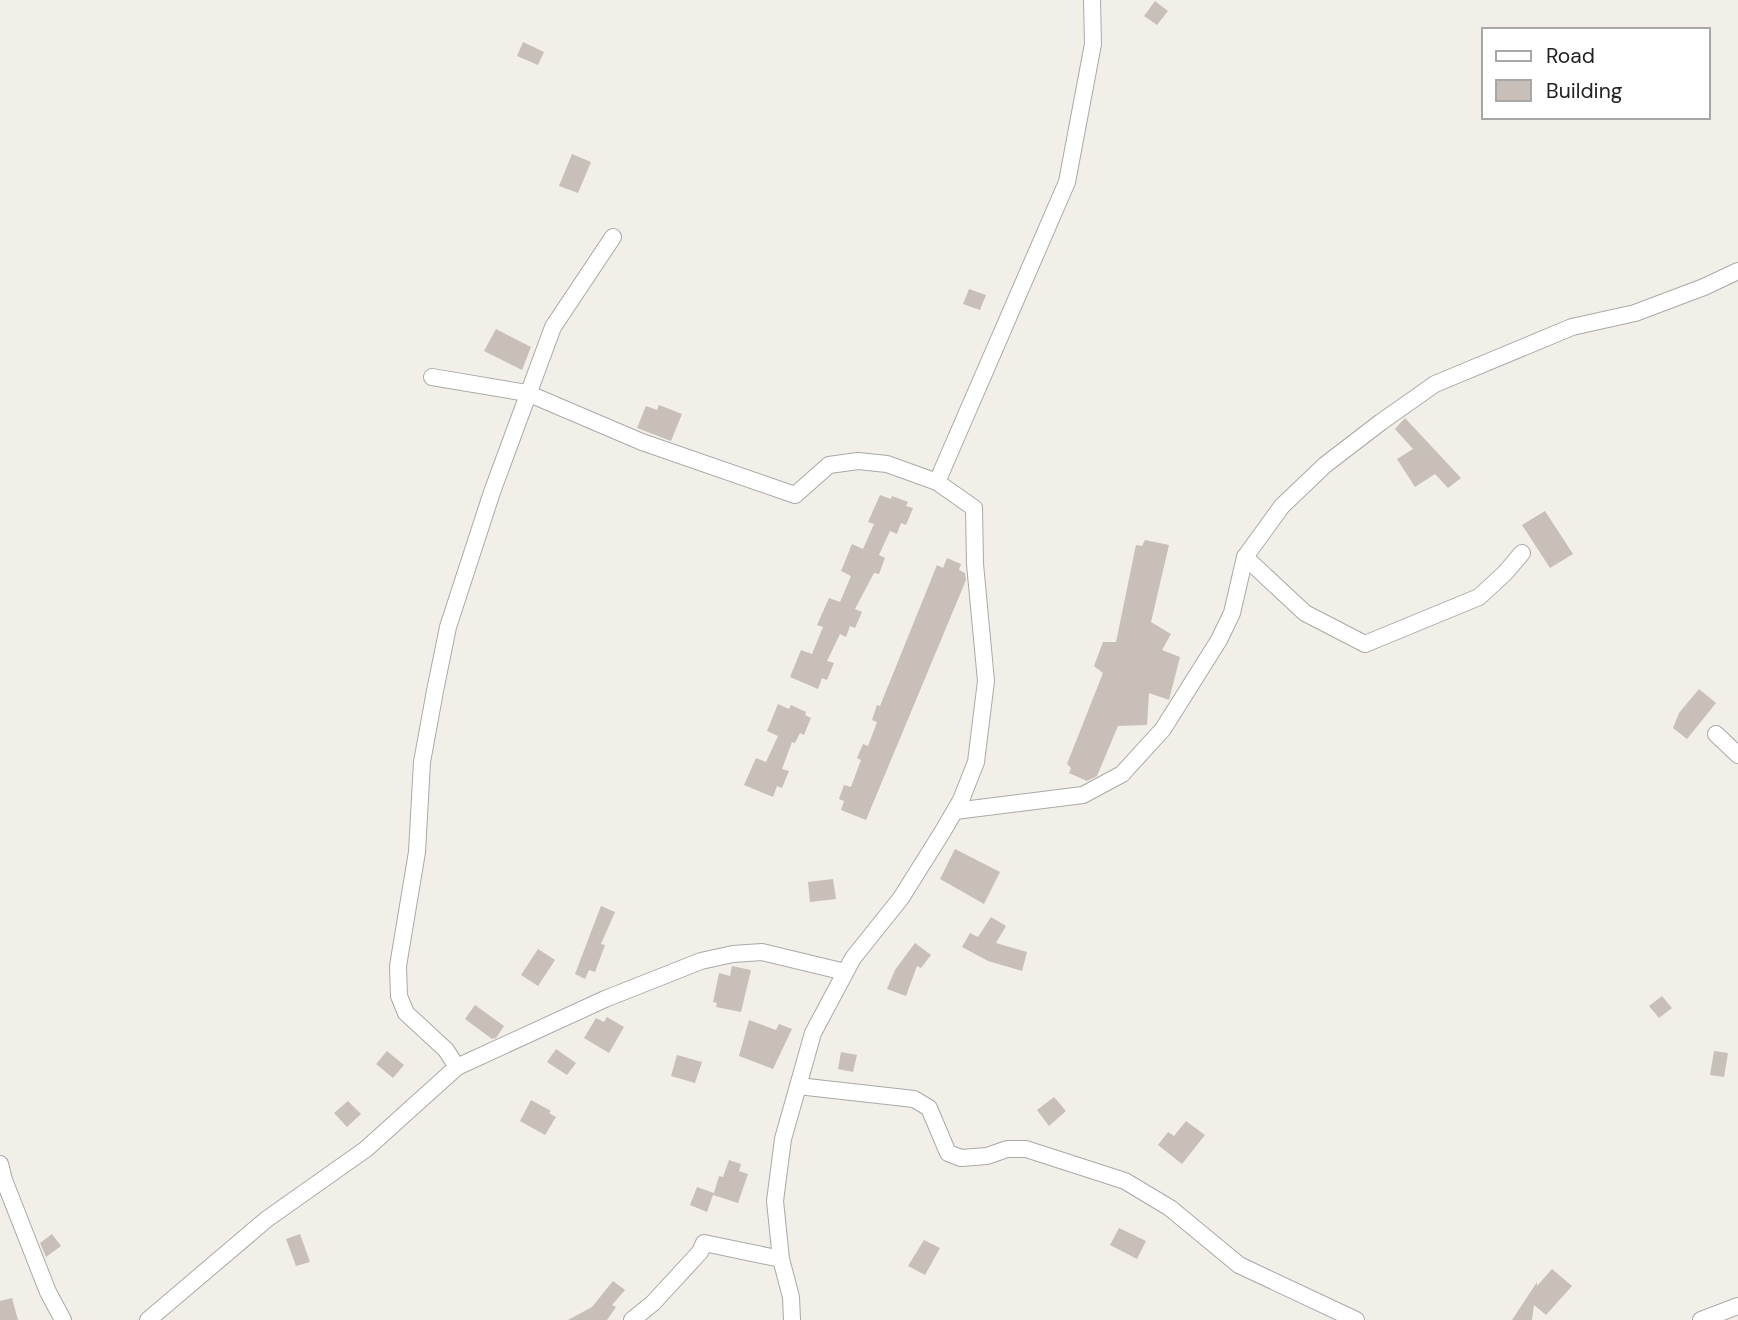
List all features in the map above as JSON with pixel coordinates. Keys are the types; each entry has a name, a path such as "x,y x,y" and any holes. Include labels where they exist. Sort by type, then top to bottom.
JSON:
{"street":[{"path":"937,482 1067,182 1093,44 1092,0"},
{"path":"457,1066 446,1050 405,1013 399,996 398,966 417,852 422,762 448,627 527,393 553,327 613,237"},
{"path":"954,811 1083,795 1122,774 1163,729 1219,640 1232,613 1245,557 1282,506 1325,466 1435,384 1572,327 1635,313 1738,271"},
{"path":"432,377 527,393 642,442 795,495 829,466 858,461 887,464 937,482 974,508 975,564 986,681 976,762 954,811 901,898 853,958 813,1033 783,1139 775,1201 781,1259 791,1297 792,1320"},
{"path":"1245,557 1305,613 1365,644 1479,597 1522,553"},
{"path":"1716,734 1738,755"},
{"path":"148,1320 267,1219 366,1149 457,1066 605,999 701,961 733,954 762,953 845,972"},
{"path":"798,1086 915,1099 929,1108 948,1153 961,1158 987,1156 1007,1149 1026,1149 1125,1181 1170,1208 1239,1265 1356,1320"},
{"path":"0,1164 48,1292 63,1320"},
{"path":"632,1320 653,1303 700,1252 704,1243 781,1259"},
{"path":"1701,1320 1736,1305"}],"building":[{"path":"1155,1 1168,11 1157,25 1144,16"},
{"path":"523,42 544,52 538,65 517,56"},
{"path":"572,154 591,162 578,193 559,186"},
{"path":"969,289 986,295 980,310 963,304"},
{"path":"496,329 531,347 522,370 484,351"},
{"path":"659,405 682,414 671,441 637,428 646,406 657,410"},
{"path":"1405,418 1461,478 1448,488 1435,474 1415,487 1397,459 1413,449 1395,429"},
{"path":"880,495 908,502 906,506 913,508 906,525 901,523 897,534 890,531 879,555 885,558 879,574 874,573 855,609 862,612 855,628 850,626 846,637 840,634 827,661 834,663 827,680 822,678 818,689 790,677 801,650 812,654 823,627 817,625 829,598 840,602 851,576 841,571 852,544 863,549 874,524 868,522"},
{"path":"1545,511 1573,554 1550,568 1522,525"},
{"path":"1145,540 1169,545 1151,622 1171,634 1162,650 1180,657 1169,700 1149,693 1147,725 1118,726 1097,776 1087,781 1069,773 1071,768 1067,764 1103,673 1094,666 1103,642 1116,642 1136,545 1142,546"},
{"path":"947,558 961,564 959,570 965,573 966,580 866,820 841,810 844,801 839,799 844,785 851,787 861,760 857,758 863,744 868,746 877,722 872,720 877,705 880,706 937,565 943,568"},
{"path":"1699,689 1716,703 1687,739 1673,728 1679,713"},
{"path":"778,704 789,709 791,705 806,712 805,715 811,718 804,735 800,733 795,743 792,742 782,769 789,771 782,788 777,786 773,797 744,785 756,758 766,762 778,736 767,731"},
{"path":"955,849 1000,872 984,904 940,879"},
{"path":"833,879 836,899 810,902 808,882"},
{"path":"601,906 615,912 601,944 605,945 595,972 589,970 585,979 575,974"},
{"path":"991,917 1006,926 996,943 1027,952 1022,971 988,961 962,947 970,933 978,937"},
{"path":"915,943 931,955 921,968 917,966 906,996 887,989 895,970"},
{"path":"538,949 555,960 538,986 521,975"},
{"path":"732,966 751,970 741,1012 716,1007 717,1003 713,1002 719,973 730,976"},
{"path":"1662,996 1672,1008 1659,1018 1649,1006"},
{"path":"475,1005 504,1026 496,1038 492,1039 465,1019"},
{"path":"607,1017 624,1027 609,1053 584,1038 596,1018 604,1022"},
{"path":"749,1020 776,1030 779,1024 792,1029 773,1069 739,1056"},
{"path":"556,1049 576,1063 567,1075 547,1062"},
{"path":"387,1051 404,1065 393,1078 376,1064"},
{"path":"1714,1051 1728,1053 1724,1077 1710,1075"},
{"path":"841,1052 857,1055 853,1072 838,1069"},
{"path":"677,1055 702,1062 695,1083 671,1076"},
{"path":"1054,1097 1066,1111 1049,1126 1037,1110"},
{"path":"531,1100 551,1111 549,1113 556,1117 545,1135 520,1121"},
{"path":"348,1101 361,1114 347,1127 334,1113"},
{"path":"1186,1121 1205,1135 1182,1164 1158,1145 1168,1132 1174,1136"},
{"path":"729,1160 741,1164 739,1171 748,1174 738,1203 713,1195 707,1212 690,1205 697,1187 714,1193 719,1176 723,1177"},
{"path":"1119,1228 1146,1241 1137,1259 1110,1245"},
{"path":"52,1234 61,1246 46,1257 40,1243"},
{"path":"300,1234 310,1262 296,1266 286,1239"},
{"path":"924,1240 940,1248 925,1275 908,1266"},
{"path":"1552,1269 1572,1286 1546,1315 1534,1305 1532,1320 1512,1320 1537,1282 1537,1286"},
{"path":"613,1281 625,1290 612,1305 616,1307 607,1320 568,1320 592,1307"},
{"path":"12,1298 18,1320 0,1320 0,1301"}]}
